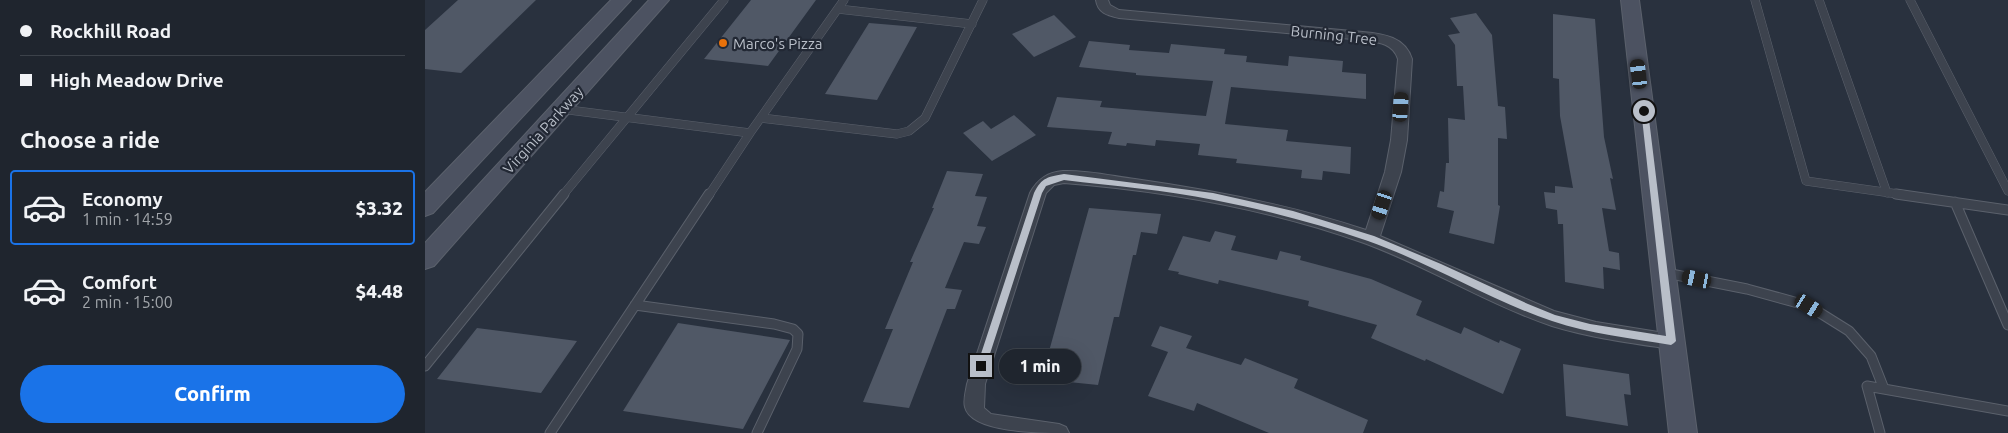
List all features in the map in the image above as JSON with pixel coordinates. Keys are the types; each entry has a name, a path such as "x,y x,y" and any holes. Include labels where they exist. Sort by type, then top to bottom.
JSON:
{"main road":[{"name":"Virginia Parkway","path":"425,207 621,0"},
{"name":"Virginia Parkway","path":"425,259 660,0"},
{"path":"1630,0 1683,433"},
{"path":"523,104 561,109"}],"street":[{"name":"Burning Tree","path":"1102,3 1105,9 1119,14 1363,36 1378,38 1400,47 1405,59 1399,140 1393,172 1371,239"},
{"path":"1059,433 987,422 978,417 973,407 976,384 1043,184 1064,177 1213,196 1293,214 1371,239 1438,266 1525,307 1554,318 1590,328 1671,341"}],"lane":[{"path":"425,366 625,118 724,0"},
{"path":"550,433 750,133 843,0"},
{"path":"761,118 897,134 909,131 925,118 983,0"},
{"path":"1755,0 1806,182 2008,210"},
{"path":"1819,0 1887,193"},
{"path":"1910,0 2008,191"},
{"path":"837,9 972,24"},
{"path":"561,109 750,133"},
{"path":"1955,202 2008,325"},
{"path":"1663,272 1747,290 1809,306 1849,331 1871,356 1884,389"},
{"path":"635,305 774,324 793,329 798,334 797,349 757,433"},
{"path":"1880,433 1867,386 2008,411"}],"building":[{"path":"458,0 536,0 461,73 425,69 425,30"},
{"path":"751,0 816,0 768,66 704,59"},
{"path":"1476,13 1492,35 1498,106 1505,107 1507,139 1498,138 1498,205 1500,206 1494,244 1449,233 1454,211 1437,207 1440,191 1444,192 1446,163 1449,163 1448,118 1465,120 1463,86 1457,86 1455,45 1448,35 1460,33 1450,18"},
{"path":"1553,14 1595,19 1604,137 1613,179 1610,178 1616,210 1602,208 1609,251 1619,253 1620,270 1603,267 1604,289 1565,282 1563,224 1558,224 1557,210 1546,208 1544,192 1555,193 1555,186 1573,188 1560,116 1559,79 1553,78"},
{"path":"1054,15 1076,37 1034,57 1012,34"},
{"path":"869,23 917,27 877,100 825,94"},
{"path":"1089,41 1130,45 1129,50 1169,53 1171,44 1225,49 1224,54 1247,56 1246,62 1288,66 1289,56 1343,61 1342,72 1366,74 1366,99 1231,87 1225,124 1288,130 1286,141 1351,147 1350,174 1323,171 1322,180 1301,178 1302,170 1236,163 1237,159 1198,155 1200,144 1156,140 1155,146 1127,143 1126,146 1108,144 1112,132 1047,127 1057,97 1102,101 1100,107 1206,116 1213,81 1136,75 1136,73 1079,67"},
{"path":"1014,115 1036,135 992,161 963,133 983,121 991,129"},
{"path":"947,171 983,174 975,196 987,197 977,226 986,227 979,244 964,242 945,288 962,290 955,309 947,309 909,408 863,402 893,329 885,329 913,262 910,262 934,208 932,208"},
{"path":"1089,208 1161,214 1157,234 1141,232 1136,255 1133,255 1119,317 1114,317 1098,385 1059,381 1064,364 1046,362"},
{"path":"1215,231 1236,236 1231,250 1277,260 1280,251 1301,256 1300,260 1371,279 1422,301 1416,315 1461,334 1464,327 1499,343 1500,340 1521,349 1503,394 1426,359 1425,361 1371,338 1377,325 1308,306 1309,301 1219,280 1218,284 1168,270 1183,236 1210,242"},
{"path":"678,323 790,340 743,429 623,411"},
{"path":"1160,326 1192,336 1186,348 1241,365 1245,358 1298,379 1294,388 1368,420 1363,433 1269,433 1197,403 1194,411 1148,396 1168,352 1151,346"},
{"path":"477,328 577,341 541,393 437,379"},
{"path":"1563,364 1629,374 1631,395 1624,394 1628,426 1566,416"}],"place":[{"name":"Marco's Pizza","path":"723,43"}],"route":[{"path":"981,366 1038,193 1043,184 1064,177 1213,196 1293,214 1371,239 1438,266 1525,307 1554,318 1590,328 1671,341 1644,111"}]}
